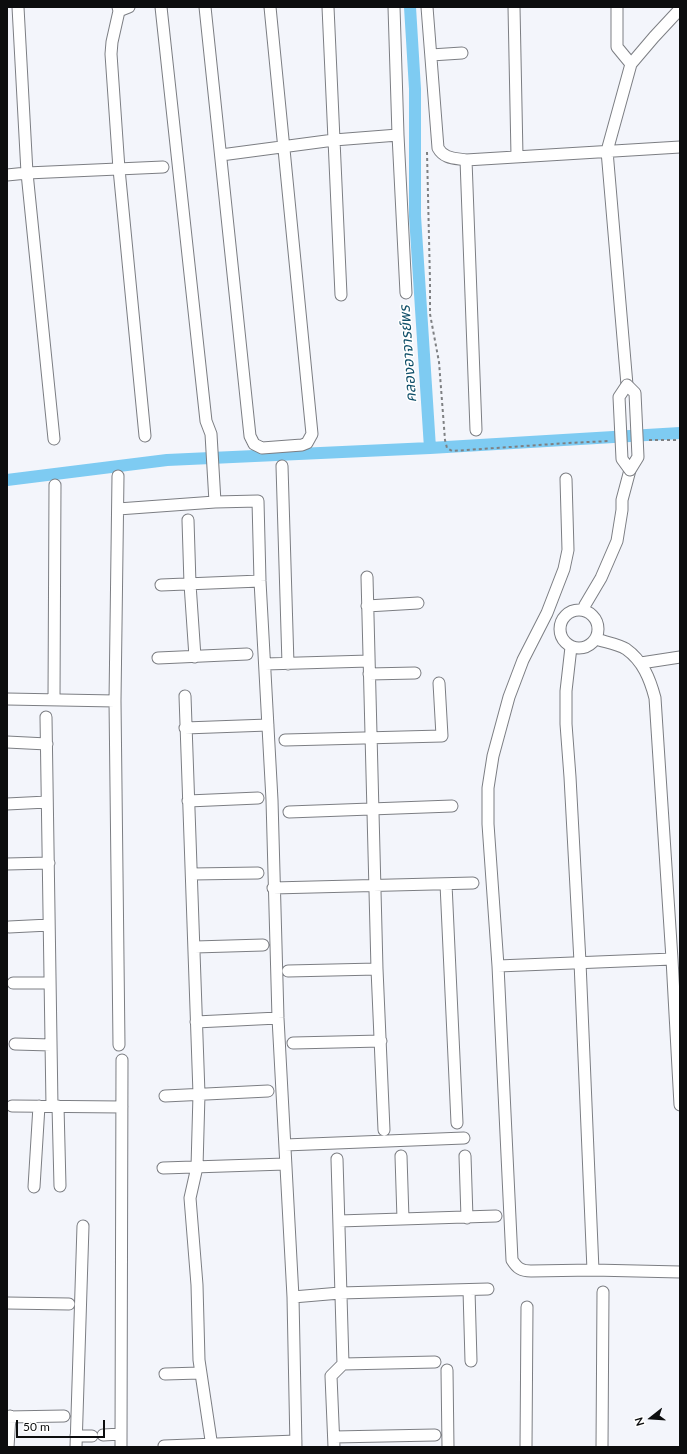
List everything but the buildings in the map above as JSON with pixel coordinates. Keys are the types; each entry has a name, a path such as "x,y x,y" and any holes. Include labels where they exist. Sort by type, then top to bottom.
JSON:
{"street":[{"path":"18,7 28,173 54,439"},
{"path":"161,7 206,421 211,434 215,502"},
{"path":"205,7 251,440 254,444 262,448 302,445 307,443 312,434 285,147 270,7"},
{"path":"328,7 341,295"},
{"path":"394,7 398,135 406,294"},
{"path":"426,7 438,148 441,153 447,157 466,160 680,147"},
{"path":"514,7 517,156"},
{"path":"617,7 617,48 631,64"},
{"path":"122,8 113,36 111,54 119,169 145,436"},
{"path":"630,470 622,459 620,397 626,385 607,151 631,64 680,9"},
{"path":"431,55 462,53"},
{"path":"221,155 334,140 398,135"},
{"path":"466,160 476,430"},
{"path":"7,175 163,167"},
{"path":"584,610 585,605 601,578 617,541 622,500 630,470 638,457 635,393 626,385"},
{"path":"282,466 288,664"},
{"path":"118,476 115,701 119,1045"},
{"path":"566,479 568,550 562,578 547,613 523,660 509,698 493,756 488,788 488,824 498,966 512,1260 523,1271 593,1270 680,1272"},
{"path":"54,699 55,485"},
{"path":"118,509 215,502 258,501 260,581 272,800 273,888 278,1018 293,1297 296,1444 164,1446"},
{"path":"188,520 190,584 196,657"},
{"path":"367,577 377,969 384,1130"},
{"path":"161,585 260,581"},
{"path":"367,606 418,603"},
{"path":"584,610 590,613 597,621 598,633 596,638 588,646 583,648 571,647 563,640 560,623 567,613 584,610"},
{"path":"547,613 560,623"},
{"path":"596,638 625,648 641,663 652,687 656,712 680,1105"},
{"path":"571,647 566,691 566,724 580,962 593,1270"},
{"path":"158,658 247,654"},
{"path":"641,663 680,657"},
{"path":"265,664 369,661"},
{"path":"369,674 415,673"},
{"path":"285,740 442,736 439,683"},
{"path":"185,696 199,1094 196,1167 190,1198 200,1373 212,1446"},
{"path":"7,699 115,701"},
{"path":"46,717 51,1044 60,1186"},
{"path":"186,728 268,725"},
{"path":"7,742 46,744"},
{"path":"188,801 258,798"},
{"path":"7,804 47,802"},
{"path":"289,812 452,806"},
{"path":"7,864 48,863"},
{"path":"192,874 258,873"},
{"path":"273,888 473,883"},
{"path":"446,884 457,1123"},
{"path":"9,927 49,925"},
{"path":"195,947 263,945"},
{"path":"498,966 672,958"},
{"path":"288,971 377,969"},
{"path":"13,983 50,983"},
{"path":"196,1022 278,1018"},
{"path":"293,1044 381,1041"},
{"path":"15,1044 51,1044"},
{"path":"121,1447 122,1060"},
{"path":"164,1096 268,1091"},
{"path":"12,1106 122,1107"},
{"path":"34,1187 39,1106"},
{"path":"284,1145 464,1138"},
{"path":"401,1156 403,1219"},
{"path":"465,1156 467,1218"},
{"path":"337,1159 343,1364"},
{"path":"163,1168 285,1164"},
{"path":"339,1221 496,1216"},
{"path":"83,1226 76,1442 92,1436"},
{"path":"293,1297 340,1293 488,1289"},
{"path":"468,1290 471,1361"},
{"path":"602,1447 603,1292"},
{"path":"7,1303 69,1304"},
{"path":"526,1447 527,1306"},
{"path":"435,1435 334,1442 331,1376 343,1364 436,1362"},
{"path":"447,1370 448,1447"},
{"path":"165,1374 200,1373"},
{"path":"8,1447 8,1417 64,1416"},
{"path":"103,1435 121,1434"}],"path":[{"path":"427,148 430,314 439,362 447,448 452,450 616,441"},
{"path":"648,440 680,440"}],"waterway":[{"name":"คลองอาจารย์พร","path":"410,7 415,89 415,216 430,448 680,433"},
{"path":"7,480 167,460 430,448"}]}
